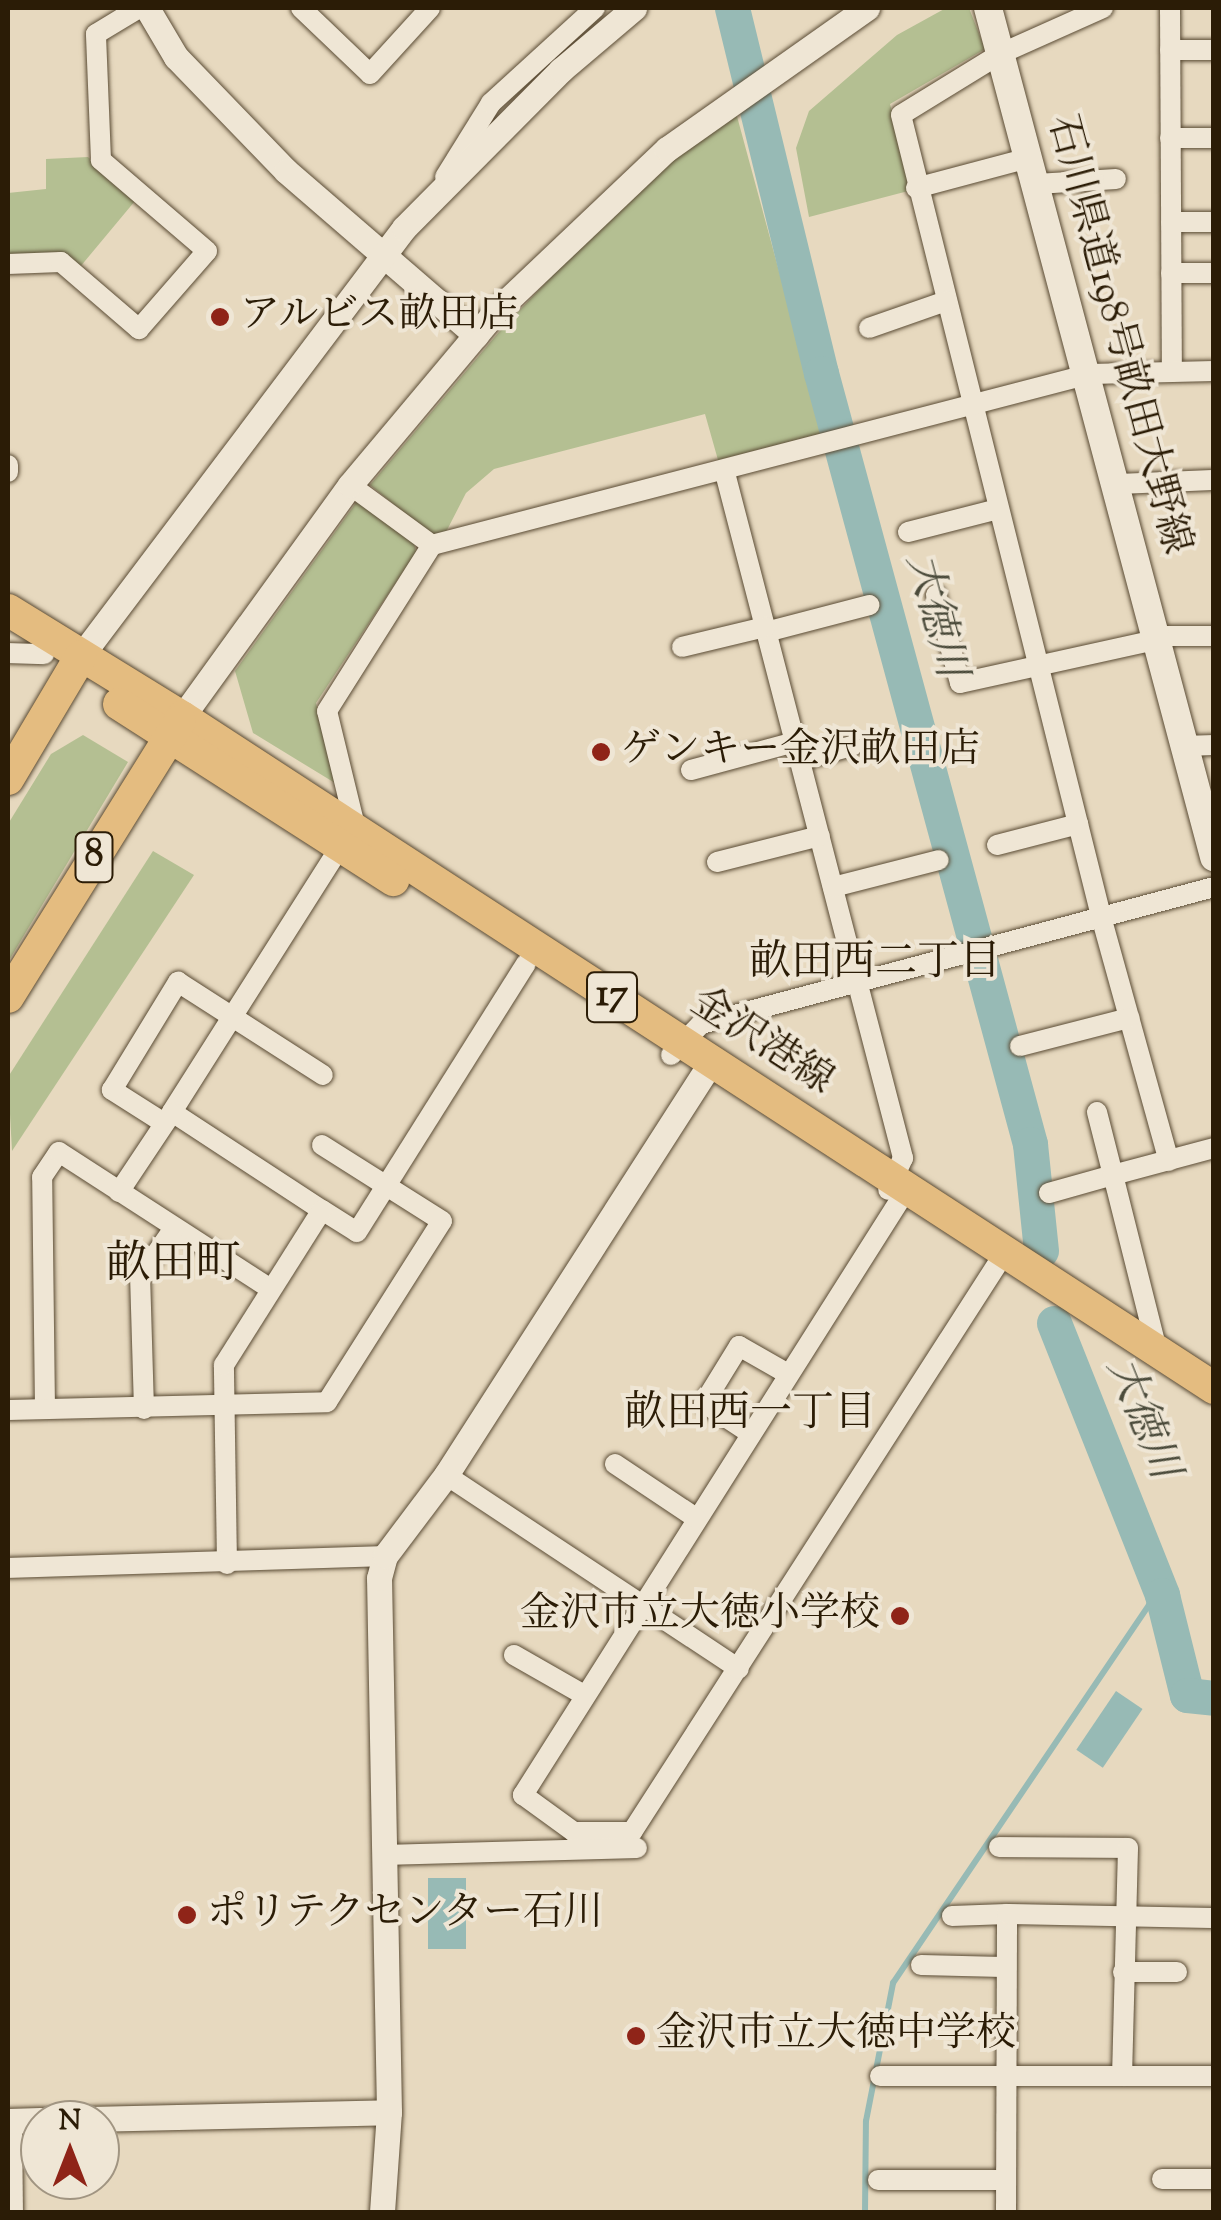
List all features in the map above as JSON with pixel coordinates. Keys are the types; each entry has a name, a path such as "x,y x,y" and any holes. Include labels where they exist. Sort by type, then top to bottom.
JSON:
{"main road":[{"name":"石川県道198号畝田大野線","path":"988,8 1090,374 1214,857"},
{"name":"金沢港線","path":"8,610 76,665 1154,1359 1214,1406"},
{"name":"金沢港線","path":"8,632 44,654 76,665"},
{"path":"8,779 76,665"},
{"name":"8","path":"8,997 176,727"},
{"name":"金沢港線","path":"348,839 526,964 675,1048"},
{"name":"金沢港線","path":"892,1192 996,1266 1154,1359 1214,1388"}],"street":[{"path":"8,264 61,262 138,330 207,251 102,160 96,34 143,8 176,56 286,170 476,336"},
{"path":"300,8 370,74 430,8"},
{"path":"434,195 491,102 596,8"},
{"path":"76,665 384,254 434,195 634,8"},
{"path":"176,727 350,485 476,336 594,215 731,100 867,8"},
{"path":"1103,8 1000,54 901,114 916,188 1102,920 1169,1161"},
{"path":"1170,8 1172,372"},
{"path":"1170,50 1214,50"},
{"path":"1170,138 1214,138"},
{"path":"916,188 1033,171 1116,179"},
{"path":"1171,222 1214,222"},
{"path":"1171,273 1214,273"},
{"path":"869,328 946,301"},
{"path":"119,1192 348,839 327,711 432,545 974,409 1090,374 1214,371"},
{"path":"725,473 903,1158 892,1192 788,1374 523,1795 574,1832 632,1832 996,1266"},
{"path":"1117,484 1214,480"},
{"path":"350,485 432,545"},
{"path":"908,532 998,509"},
{"path":"936,595 960,683 1156,638 1214,636"},
{"path":"682,647 870,605"},
{"path":"8,654 44,654"},
{"path":"1184,746 1214,744"},
{"path":"691,770 798,751 852,746"},
{"path":"997,845 1078,824"},
{"path":"717,862 820,836"},
{"path":"833,886 939,860"},
{"path":"675,1048 701,1024 1214,887"},
{"path":"323,1075 178,982 112,1090 168,1118 357,1232 526,964"},
{"path":"1020,1046 1129,1018"},
{"path":"382,2212 389,2112 379,1578 385,1556 446,1475 707,1070"},
{"path":"1098,1112 1154,1359"},
{"path":"8,1410 326,1402 442,1221 322,1145"},
{"path":"1049,1194 1214,1148"},
{"path":"45,1409 42,1177 59,1152 271,1289"},
{"path":"227,1564 224,1366 322,1210"},
{"path":"144,1409 140,1277 174,1228"},
{"path":"750,1432 704,1403 739,1346 788,1374"},
{"path":"615,1464 696,1518"},
{"path":"446,1475 740,1669"},
{"path":"8,1568 385,1556"},
{"path":"514,1655 584,1695"},
{"path":"1000,1847 1128,1848 1123,1915 1122,2076"},
{"path":"384,1856 637,1848"},
{"path":"1006,2212 1003,1967 1007,1914"},
{"path":"952,1916 1214,1918"},
{"path":"921,1966 1003,1967"},
{"path":"1123,1972 1177,1972"},
{"path":"880,2076 1214,2076"},
{"path":"120,2118 389,2112"},
{"path":"10,2121 12,2212"},
{"path":"1162,2179 1214,2180"},
{"path":"878,2180 1005,2180"}],"green space":[{"path":"946,8 969,8 985,49 890,104 912,190 809,217 796,148 809,111 897,35"},
{"path":"735,109 823,433 718,460 705,414 494,469 466,493 445,534 435,538 370,485 499,332 623,201"},
{"path":"88,157 135,201 80,267 8,259 8,193 46,189 46,159"},
{"path":"358,500 413,539 416,552 316,703 335,783 253,733 235,671"},
{"path":"83,735 128,762 8,962 8,824 51,754"},
{"path":"153,851 194,875 12,1151 8,1077"}],"water":[{"path":"1116,1691 1143,1709 1103,1768 1076,1750"},
{"path":"428,1878 466,1878 466,1949 428,1949"}],"waterway":[{"name":"大徳川","path":"732,8 821,373 1030,1144 1041,1250"},
{"name":"大徳川","path":"1054,1323 1162,1595 1187,1695 1214,1698"},
{"path":"865,2212 866,2121 893,1983 1149,1605 1162,1595"}],"place":[{"name":"アルビス畝田店","path":"220,317"},
{"name":"ゲンキー金沢畝田店","path":"601,752"},
{"name":"金沢市立大徳小学校","path":"900,1616"},
{"name":"ポリテクセンター石川","path":"187,1915"},
{"name":"金沢市立大徳中学校","path":"636,2036"}],"district":[{"name":"畝田西二丁目","path":"875,964"},
{"name":"畝田町","path":"173,1267"},
{"name":"畝田西一丁目","path":"750,1415"}]}
